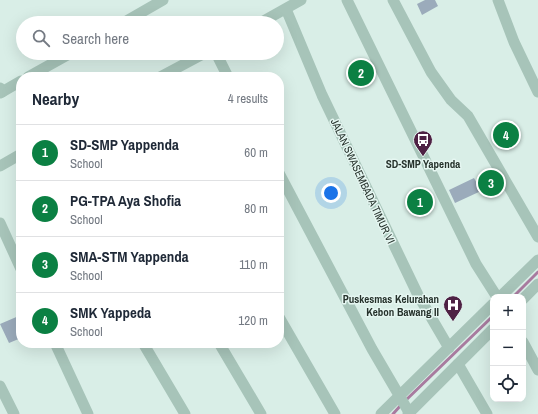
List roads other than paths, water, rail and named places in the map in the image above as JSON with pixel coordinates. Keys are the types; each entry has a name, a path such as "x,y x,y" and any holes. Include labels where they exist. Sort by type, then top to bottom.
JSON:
{"street":[{"path":"135,16 163,0"},
{"path":"273,16 301,0"},
{"path":"347,0 476,264 495,294"},
{"path":"393,0 431,72 451,100 464,110 538,237"},
{"path":"498,0 514,42 538,92"},
{"name":"JALAN SWASEMBADA TIMUR VI","path":"286,9 322,95 418,295 449,348"},
{"path":"37,72 58,60"},
{"path":"171,72 193,60"},
{"path":"220,60 226,72"},
{"path":"1,91 16,84"},
{"path":"0,166 16,157"},
{"path":"284,182 372,349 409,413 492,330"},
{"path":"0,224 16,258"},
{"path":"503,294 538,260"},
{"path":"526,296 538,284"},
{"path":"381,414 490,307"},
{"path":"284,325 335,414"},
{"path":"57,348 88,414"},
{"path":"146,348 185,414"},
{"path":"222,348 261,414"},
{"path":"526,348 538,370"},
{"path":"458,364 487,414"},
{"path":"0,386 14,414"}],"waterway":[{"path":"516,294 538,272"},
{"path":"405,401 490,319"},
{"path":"393,414 401,405"}],"place":[{"name":"PG-TPA Aya Shofia","path":"361,73"},
{"name":"SMK Yappeda","path":"506,135"},
{"name":"SD-SMP Yapenda","path":"423,157"},
{"name":"SMA-STM Yappenda","path":"491,183"},
{"name":"SD-SMP Yappenda","path":"420,202"},
{"name":"Puskesmas Kelurahan Kebon Bawang II","path":"453,322"}]}
